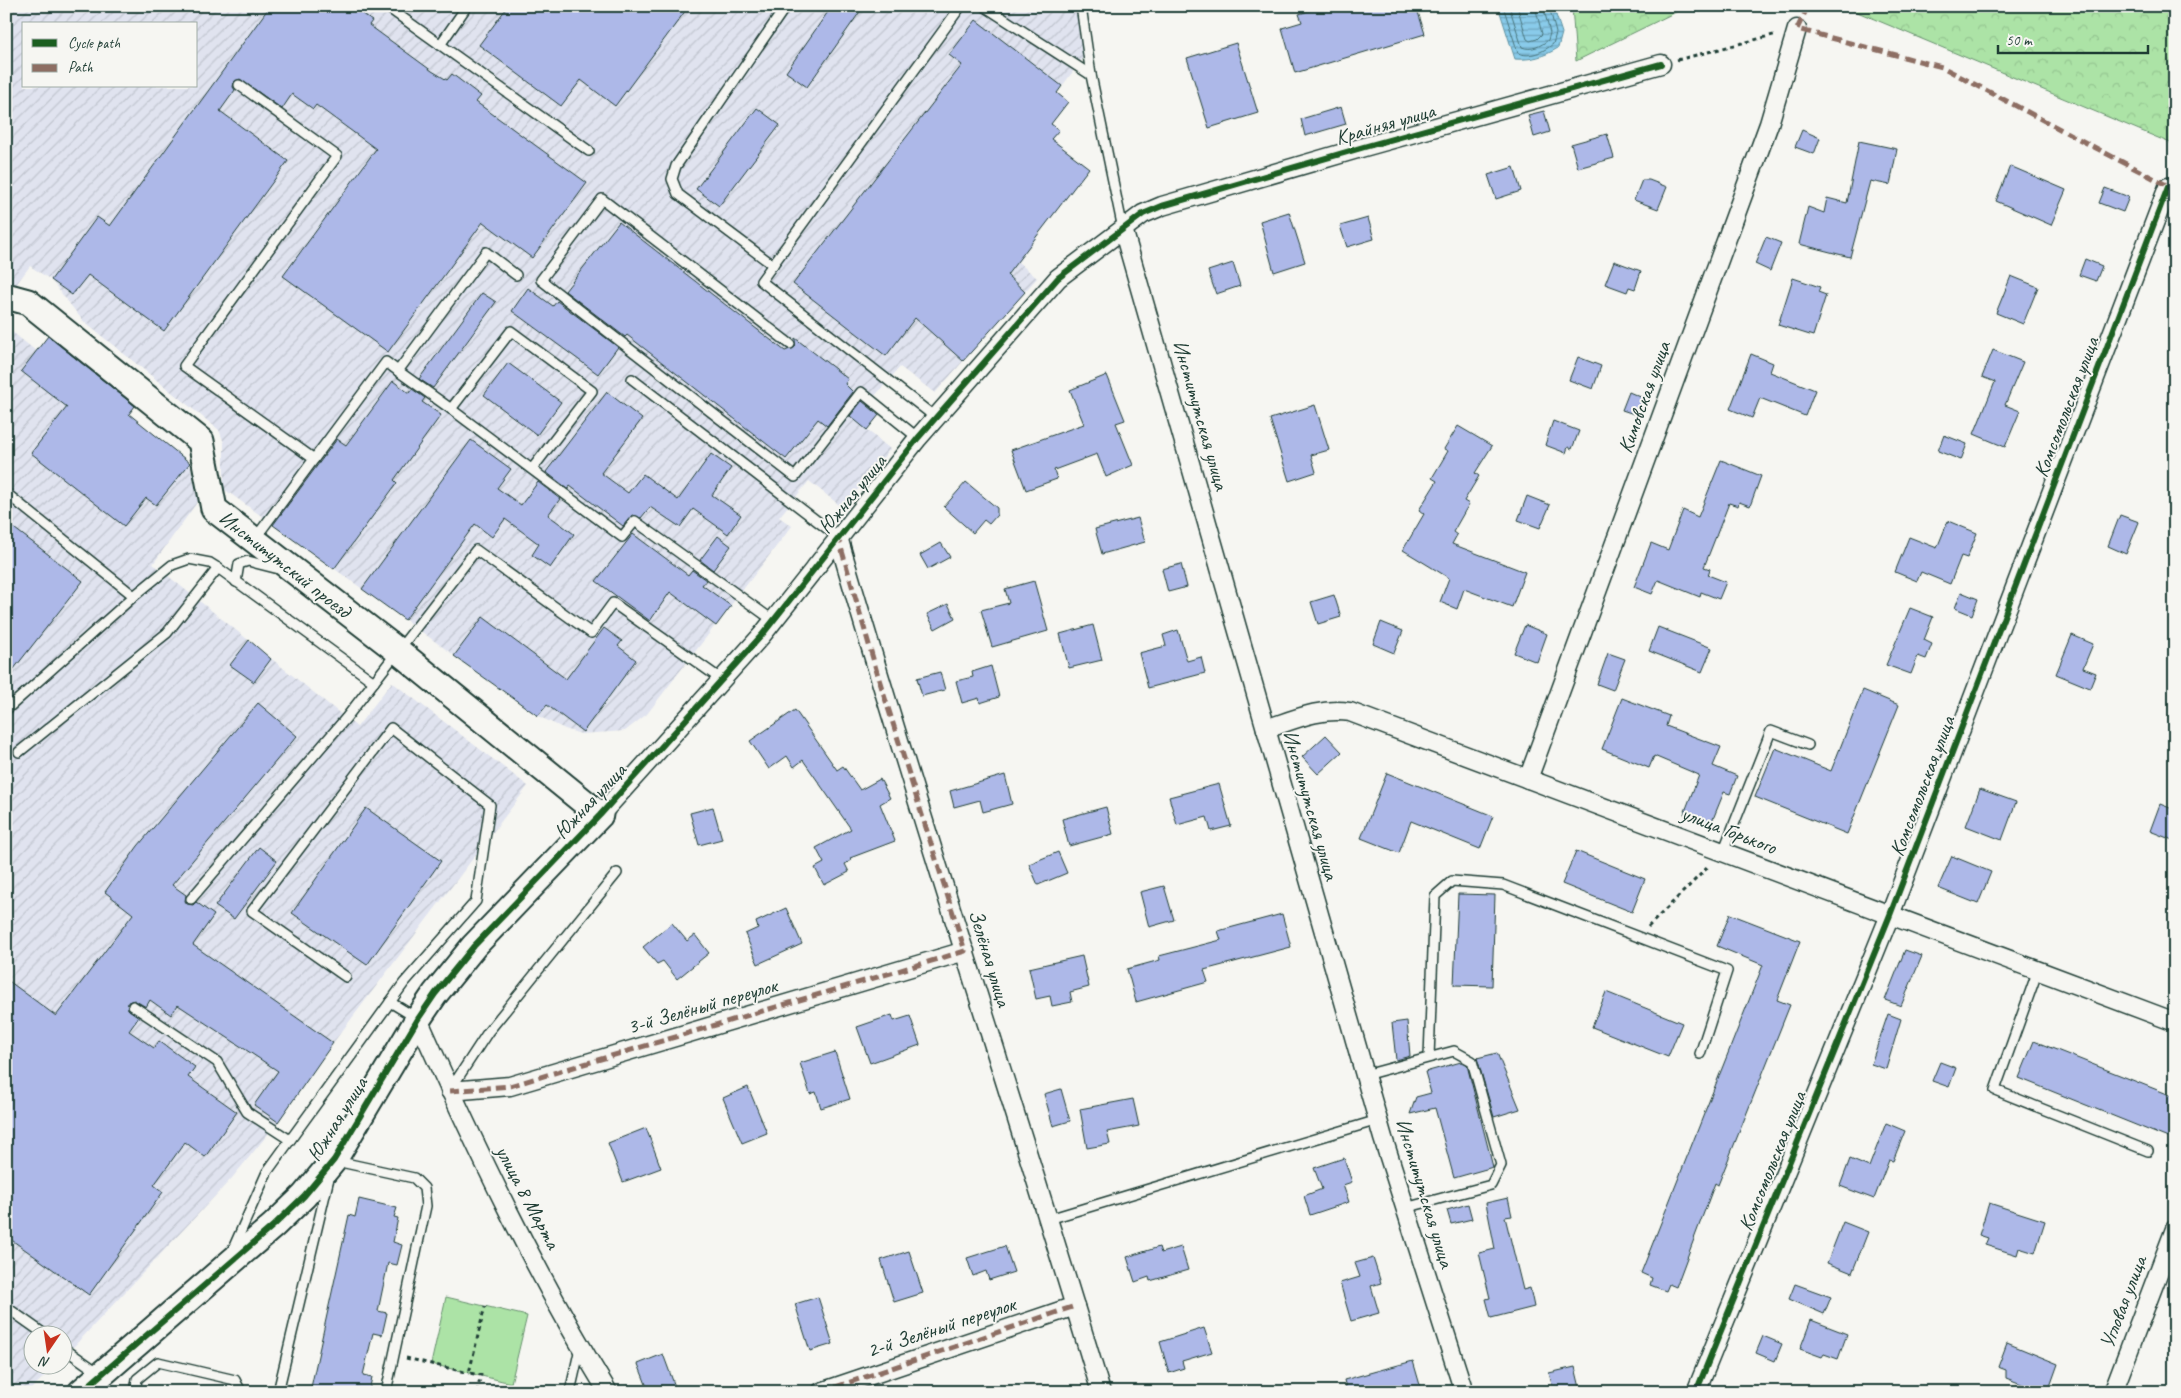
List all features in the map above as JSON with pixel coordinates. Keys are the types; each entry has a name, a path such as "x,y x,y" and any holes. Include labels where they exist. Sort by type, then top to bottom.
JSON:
{"street":[{"name":"Кимовская улица","path":"1528,779 1769,124 1797,30"},
{"name":"Крайняя улица","path":"1123,229 1143,214 1162,206 1364,146 1660,64"},
{"name":"Комсомольская улица","path":"1696,1392 1890,915 2168,187"},
{"name":"Южная улица","path":"81,1392 225,1268 304,1196 334,1160 418,1019 435,994 474,946 600,815 774,621 838,537 935,417 1058,278 1123,229"},
{"name":"Институтская улица","path":"1123,229 1378,1120 1464,1392"},
{"name":"Институтский проезд","path":"6,296 28,302 201,441 214,509 398,651 600,815"},
{"name":"Зелёная улица","path":"838,537 878,676 1049,1219 1101,1392"},
{"name":"улица Горького","path":"1266,729 1319,712 1335,709 1350,712 2175,1022"},
{"name":"3-й Зелёный переулок","path":"450,1091 510,1086 965,951"},
{"name":"улица 8 Марта","path":"418,1019 470,1135 581,1347 608,1392"},
{"name":"Угловая улица","path":"2113,1392 2175,1229"},
{"name":"2-й Зелёный переулок","path":"821,1392 1075,1306"}],"lane":[{"path":"386,6 589,151"},
{"path":"440,45 467,6"},
{"path":"773,265 678,194 672,179 676,166 786,6"},
{"path":"935,417 761,282 961,6"},
{"path":"984,6 1091,75"},
{"path":"1081,6 1091,75 1123,229"},
{"path":"239,85 337,156 184,366 314,459"},
{"path":"790,344 602,199 541,280 795,477 861,392 918,438"},
{"path":"398,371 486,252 516,275"},
{"path":"451,409 511,331 592,392 532,470"},
{"path":"254,540 386,362 622,537 635,521 774,621"},
{"path":"632,380 838,537"},
{"path":"6,493 134,596"},
{"path":"191,898 346,718 476,550 591,633 613,603 722,680"},
{"path":"6,710 134,596 181,560 199,560 218,568 374,682"},
{"path":"236,582 238,564 248,561 259,562 304,578"},
{"path":"19,752 167,633 218,568"},
{"path":"225,1268 267,1172 404,983 476,901 490,805 391,728 252,911 346,977"},
{"path":"1723,852 1771,731 1808,745"},
{"path":"450,1091 488,1032 617,874"},
{"path":"1429,1057 1435,896 1452,881 1503,886 1727,972 1700,1054"},
{"path":"2038,970 1996,1090 2148,1151"},
{"path":"390,1002 418,1019"},
{"path":"133,1006 217,1062 247,1112 290,1140"},
{"path":"1365,1075 1454,1051 1472,1061 1501,1165 1491,1185 1405,1208"},
{"path":"1049,1219 1378,1120"},
{"path":"278,1392 334,1160 414,1178 424,1188 426,1206 386,1392"},
{"path":"6,1307 33,1326"},
{"path":"570,1392 581,1347"},
{"path":"72,1353 101,1374"},
{"path":"134,1392 137,1379 158,1362 235,1380 242,1392"},
{"path":"232,1392 235,1380"}],"path":[{"path":"1660,64 1797,30"},
{"path":"469,1373 485,1306"},
{"path":"394,1355 481,1376 477,1392"}],"shaded area":[{"path":"6,6 1076,6 1083,58 1057,93 1068,102 1051,123 1059,130 1052,139 1089,168 1018,262 1037,278 935,393 900,367 867,405 879,414 867,430 890,449 843,508 809,481 779,517 792,526 647,714 625,731 581,734 565,729 538,716 224,489 224,443 219,430 83,321 51,280 30,266 12,290 6,287"},
{"path":"6,327 36,351 52,331 140,400 129,414 190,463 198,501 153,564 357,727 392,682 528,786 333,1043 278,1122 232,1178 72,1348 72,1326 22,1326 22,1376 45,1376 28,1392 6,1392"}],"green space":[{"path":"1572,6 1688,6 1576,61"},
{"path":"1843,6 2175,6 2175,145"},
{"path":"446,1297 527,1316 511,1383 431,1364"}],"water":[{"path":"1498,6 1553,6 1562,33 1558,48 1537,57 1515,59"}],"building":[{"path":"270,6 351,6 372,21 369,25 432,71 447,80 452,74 481,96 476,102 587,183 532,258 483,222 388,352 283,276 376,149 316,105 313,109 292,94 282,109 240,79 234,82 233,87 235,90 220,111 288,161 164,331 88,275 72,295 51,280 97,217 110,226"},
{"path":"508,6 689,6 615,106 581,80 561,106 479,45"},
{"path":"832,6 864,6 807,87 786,72"},
{"path":"1324,6 1416,6 1425,34 1295,73 1282,28 1302,22 1299,14"},
{"path":"976,20 1062,86 1057,93 1068,102 1051,124 1059,130 1051,139 1089,168 1007,275 1025,292 963,361 915,318 886,356 793,284 962,65 949,55"},
{"path":"1236,43 1258,113 1209,128 1187,58"},
{"path":"1341,107 1346,124 1305,136 1301,119"},
{"path":"757,108 780,125 719,206 696,189"},
{"path":"1544,111 1550,132 1534,137 1528,115"},
{"path":"1802,130 1820,138 1814,154 1795,147"},
{"path":"1607,134 1614,158 1578,168 1571,144"},
{"path":"1859,141 1897,149 1890,185 1870,181 1850,257 1799,244 1808,207 1824,213 1827,198 1847,203"},
{"path":"2010,166 2066,190 2051,225 1996,201"},
{"path":"1514,167 1521,191 1496,199 1488,175"},
{"path":"1642,180 1649,180 1667,187 1658,209 1634,200"},
{"path":"2105,188 2129,197 2123,212 2099,203"},
{"path":"1289,212 1305,262 1274,272 1260,221"},
{"path":"1368,218 1374,239 1347,247 1340,226"},
{"path":"619,222 785,351 795,347 795,338 848,379 845,384 853,392 827,426 818,419 786,459 627,335 625,337 565,291"},
{"path":"1766,237 1781,243 1770,271 1755,264"},
{"path":"2085,259 2102,266 2096,281 2079,275"},
{"path":"1614,261 1641,271 1635,289 1629,287 1627,292 1605,284"},
{"path":"1233,263 1240,286 1216,294 1208,271"},
{"path":"2011,276 2038,287 2023,324 1996,313"},
{"path":"1793,278 1820,287 1818,292 1826,295 1813,336 1778,325"},
{"path":"528,288 553,306 557,301 618,347 598,374 512,311"},
{"path":"482,293 496,302 433,388 419,379"},
{"path":"48,336 135,406 129,414 190,463 156,505 146,498 124,526 31,453 67,407 21,371"},
{"path":"1993,350 2023,362 2005,405 2020,411 2005,447 1974,434 1995,382 1982,377"},
{"path":"1751,354 1773,363 1770,372 1815,390 1805,416 1760,398 1752,418 1730,409"},
{"path":"1578,357 1601,366 1593,389 1569,380"},
{"path":"508,363 561,402 537,435 484,395"},
{"path":"1107,375 1125,420 1116,423 1133,465 1106,477 1097,454 1054,470 1057,479 1026,490 1011,450 1084,424 1070,390"},
{"path":"393,381 409,393 412,389 425,398 422,402 441,415 394,480 397,483 334,569 273,525 337,439 346,445"},
{"path":"607,392 642,419 601,473 628,493 643,474 678,500 711,454 731,468 712,495 741,515 728,534 693,509 680,527 650,507 641,518 632,515 623,526 570,486 568,489 546,472"},
{"path":"1629,392 1643,398 1637,415 1622,410"},
{"path":"862,401 879,415 867,430 850,416"},
{"path":"1315,405 1329,450 1311,455 1316,472 1289,481 1270,419"},
{"path":"1553,421 1579,431 1572,449 1568,447 1566,453 1545,445"},
{"path":"1458,426 1492,446 1475,473 1479,476 1464,501 1469,504 1453,532 1457,535 1452,544 1525,572 1512,607 1464,589 1457,609 1440,602 1449,578 1403,550 1424,514 1419,510 1437,481 1432,478 1448,451 1444,449"},
{"path":"1944,435 1967,444 1961,460 1938,451"},
{"path":"471,440 511,469 497,488 521,505 538,482 560,499 548,515 574,534 550,568 532,555 539,544 505,519 492,537 475,524 405,620 362,589"},
{"path":"1721,460 1761,476 1750,506 1739,502 1738,506 1729,503 1704,567 1710,569 1708,575 1726,582 1719,599 1701,592 1700,597 1658,580 1652,594 1634,587 1651,543 1668,550 1683,510 1698,517"},
{"path":"966,482 997,508 997,515 989,524 984,520 973,533 944,507"},
{"path":"1527,496 1550,505 1540,528 1518,520"},
{"path":"2120,515 2139,522 2126,554 2108,546"},
{"path":"1138,518 1145,542 1102,554 1095,529"},
{"path":"1948,521 1977,533 1967,558 1961,556 1950,584 1921,572 1917,581 1895,572 1909,537 1937,548"},
{"path":"6,522 83,581 6,679"},
{"path":"633,534 688,575 692,570 706,580 702,585 731,606 716,626 670,592 650,621 596,581"},
{"path":"718,536 731,546 713,570 700,560"},
{"path":"941,543 950,557 928,569 920,555"},
{"path":"1181,564 1187,587 1168,592 1162,569"},
{"path":"1034,581 1048,631 992,647 981,610 1009,603 1005,589"},
{"path":"1961,592 1978,599 1972,615 1955,608"},
{"path":"1334,595 1341,617 1318,624 1311,602"},
{"path":"948,604 955,618 935,629 927,614"},
{"path":"1910,608 1933,617 1924,640 1932,644 1926,659 1918,656 1911,674 1886,665"},
{"path":"483,617 566,679 604,628 622,641 618,646 636,660 583,732 547,705 538,716 454,656"},
{"path":"1381,622 1403,631 1394,653 1373,644"},
{"path":"1093,625 1102,660 1069,668 1060,634"},
{"path":"1525,625 1547,634 1537,662 1514,653"},
{"path":"1658,627 1712,648 1702,672 1649,651"},
{"path":"1178,630 1187,661 1201,657 1205,673 1148,688 1139,653 1166,646 1163,635"},
{"path":"2072,635 2093,644 2083,668 2096,673 2090,688 2056,674"},
{"path":"249,640 271,659 254,682 230,665"},
{"path":"1608,653 1625,659 1613,690 1597,684"},
{"path":"991,666 999,697 980,703 979,698 962,703 956,681 973,677 972,672"},
{"path":"940,672 945,690 922,696 917,678"},
{"path":"1863,690 1899,705 1847,834 1755,797 1775,748 1831,771"},
{"path":"1622,698 1669,716 1666,726 1721,747 1713,766 1737,776 1730,794 1724,792 1711,824 1684,814 1699,775 1654,756 1649,768 1602,749"},
{"path":"258,703 297,736 172,885 186,895 185,901 187,904 193,905 196,902 214,915 193,945 333,1043 278,1122 254,1105 278,1071 178,1005 171,1015 150,1000 146,1007 134,1000 128,1002 128,1009 139,1017 129,1031 154,1048 159,1041 195,1067 188,1077 237,1112 205,1157 185,1142 154,1185 163,1192 89,1295 6,1236 6,979 56,1016 133,914 105,892 138,846"},
{"path":"795,710 837,770 843,766 860,790 880,779 890,798 880,804 895,841 850,858 852,860 845,864 849,872 824,885 815,868 824,863 816,848 851,829 803,760 794,767 787,756 769,769 750,741"},
{"path":"1326,735 1342,752 1318,774 1302,757"},
{"path":"1387,773 1493,816 1480,849 1411,821 1399,853 1361,838"},
{"path":"1005,775 1012,804 983,812 980,800 954,807 950,791"},
{"path":"1219,784 1231,826 1211,831 1207,817 1177,825 1169,797"},
{"path":"1980,789 2016,802 2002,840 1966,826"},
{"path":"2160,804 2175,810 2175,841 2150,831"},
{"path":"713,807 722,839 699,845 690,813"},
{"path":"1106,807 1113,834 1069,846 1062,819"},
{"path":"366,808 441,861 367,965 292,913"},
{"path":"259,847 277,861 234,919 215,906"},
{"path":"1576,851 1645,879 1632,912 1562,884"},
{"path":"1058,852 1067,873 1038,885 1029,864"},
{"path":"1952,856 1991,872 1978,904 1938,888"},
{"path":"1164,886 1174,920 1149,927 1140,892"},
{"path":"1458,894 1495,895 1492,986 1454,985"},
{"path":"786,908 802,944 758,964 745,934 758,928 756,922"},
{"path":"1282,914 1291,947 1204,970 1208,982 1136,1002 1127,969 1160,960 1159,956 1221,940 1218,931"},
{"path":"1730,914 1800,941 1777,1000 1790,1005 1718,1185 1715,1183 1676,1287 1669,1284 1666,1291 1650,1285 1652,1278 1641,1273 1763,965 1717,946"},
{"path":"672,923 687,941 695,935 709,953 677,979 663,961 657,964 643,947"},
{"path":"1905,950 1922,956 1901,1006 1885,1000"},
{"path":"1082,956 1089,987 1070,992 1072,1002 1052,1006 1050,996 1036,999 1029,968"},
{"path":"1606,992 1682,1023 1668,1057 1592,1027"},
{"path":"1888,1014 1901,1019 1886,1069 1871,1064"},
{"path":"892,1015 894,1021 910,1016 920,1045 870,1063 857,1027"},
{"path":"1407,1021 1410,1056 1396,1060 1392,1023"},
{"path":"2034,1041 2175,1097 2175,1121 2168,1138 2019,1078"},
{"path":"835,1052 850,1099 821,1108 816,1092 810,1094 800,1063"},
{"path":"1497,1053 1520,1109 1494,1117 1477,1058"},
{"path":"1461,1062 1467,1065 1493,1167 1454,1178 1435,1108 1410,1114 1416,1097 1431,1093 1425,1072"},
{"path":"1940,1062 1956,1068 1949,1087 1932,1081"},
{"path":"748,1087 767,1133 742,1143 723,1098"},
{"path":"1061,1089 1070,1121 1053,1126 1044,1094"},
{"path":"1133,1099 1139,1126 1107,1132 1110,1144 1087,1148 1080,1109"},
{"path":"1886,1123 1905,1131 1893,1161 1889,1160 1874,1199 1840,1186 1850,1159 1869,1167"},
{"path":"646,1128 661,1168 623,1182 608,1143"},
{"path":"1344,1158 1352,1182 1343,1185 1349,1202 1310,1215 1304,1196 1322,1189 1314,1168"},
{"path":"1508,1198 1512,1216 1505,1217 1523,1290 1530,1288 1534,1307 1491,1318 1486,1299 1490,1298 1479,1253 1495,1249 1486,1203"},
{"path":"359,1199 397,1208 394,1217 398,1218 393,1242 402,1245 397,1265 388,1263 378,1311 387,1313 382,1335 373,1333 363,1375 372,1377 369,1392 310,1392 349,1215 355,1217"},
{"path":"1989,1203 2045,1221 2035,1253 2019,1248 2017,1255 1985,1245 1988,1238 1979,1235"},
{"path":"1468,1204 1472,1219 1451,1224 1447,1210"},
{"path":"1843,1222 1868,1232 1852,1273 1827,1263"},
{"path":"1005,1246 1014,1272 989,1280 986,1271 973,1276 967,1258"},
{"path":"1159,1247 1161,1253 1181,1247 1188,1270 1150,1281 1149,1277 1135,1282 1127,1257"},
{"path":"909,1251 923,1293 894,1302 881,1260"},
{"path":"1373,1258 1381,1283 1371,1286 1379,1313 1351,1321 1340,1283 1360,1277 1355,1263"},
{"path":"1795,1284 1831,1297 1824,1314 1789,1299"},
{"path":"818,1297 833,1344 810,1351 795,1304"},
{"path":"1811,1320 1847,1334 1838,1359 1824,1354 1822,1357 1800,1349"},
{"path":"1204,1328 1212,1352 1182,1361 1184,1368 1169,1373 1160,1342"},
{"path":"1763,1336 1782,1344 1775,1361 1756,1353"},
{"path":"2007,1343 2058,1364 2048,1392 2042,1392 2006,1378 2006,1370 1998,1367"},
{"path":"663,1354 677,1392 649,1392 638,1364"},
{"path":"1413,1361 1422,1392 1382,1392 1380,1386 1357,1392 1347,1392 1344,1380"},
{"path":"1575,1367 1581,1392 1554,1392 1549,1373"}],"marked path":[{"path":"1808,6 1797,29 1942,67 2172,188"},
{"path":"450,1091 510,1086 965,951 878,676 838,537"},
{"path":"821,1392 1075,1306"}],"cycle path":[{"path":"81,1392 274,1225 304,1196 334,1160 418,1019 435,994 474,946 600,815 762,635 918,438 1058,278 1143,214 1162,206 1661,64"},
{"path":"1696,1392 1890,915 2168,187"}]}
